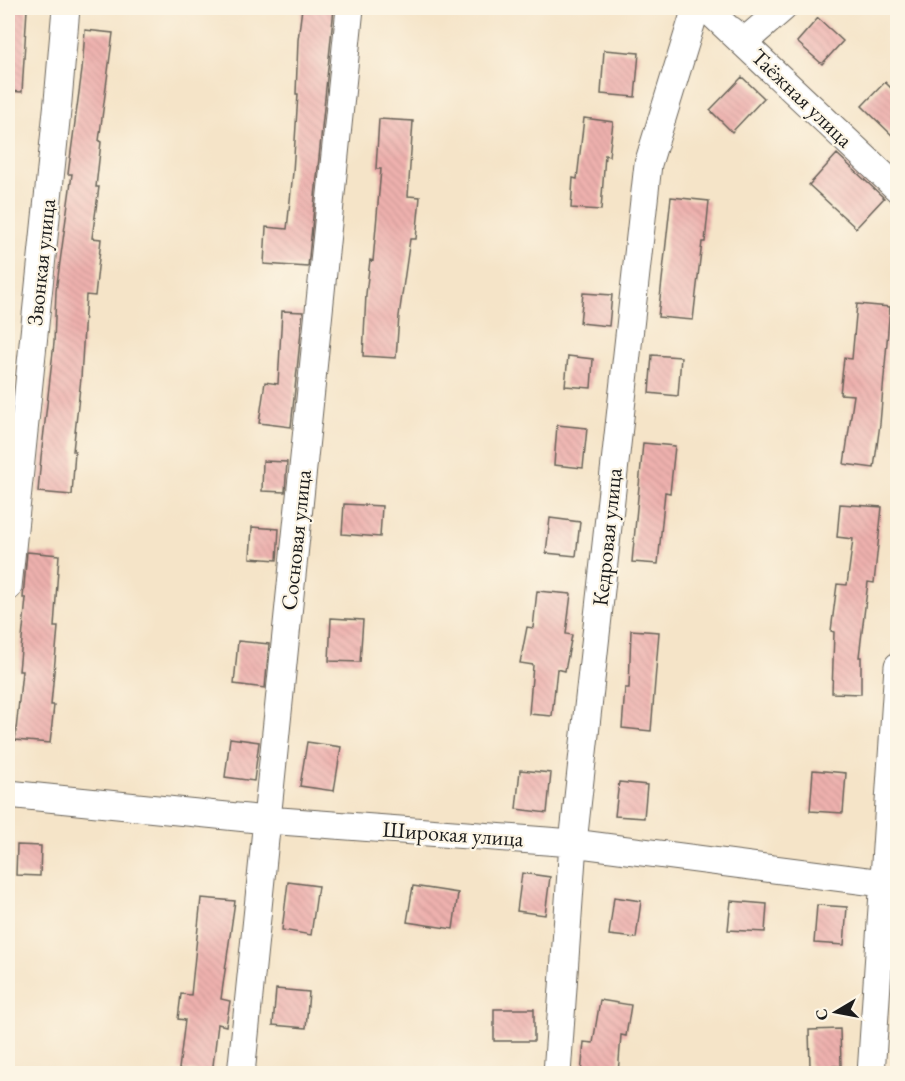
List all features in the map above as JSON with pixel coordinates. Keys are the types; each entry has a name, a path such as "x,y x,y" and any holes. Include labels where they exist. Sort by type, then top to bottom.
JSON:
{"street":[{"name":"Звонкая улица","path":"8,587 66,8"},
{"name":"Сосновая улица","path":"241,1074 351,8"},
{"name":"Кедровая улица","path":"557,1074 573,843 648,164 696,8"},
{"path":"706,8 744,42 783,8"},
{"name":"Таёжная улица","path":"744,42 897,189"},
{"path":"871,1074 890,884 897,666"},
{"name":"Широкая улица","path":"8,794 267,820 573,843 890,884"}],"building":[{"path":"8,8 27,9 22,92 8,91"},
{"path":"302,8 334,8 308,267 264,264 266,227 287,229 293,172 298,94 296,94 298,40"},
{"path":"818,18 843,41 822,64 797,42"},
{"path":"85,30 113,33 99,141 101,142 96,187 99,187 92,238 101,239 95,296 86,295 81,378 73,451 75,451 72,495 38,492 54,343 56,291 72,174 68,174"},
{"path":"604,50 639,53 635,97 601,94"},
{"path":"742,77 764,98 732,132 710,110"},
{"path":"885,82 897,94 897,140 862,106"},
{"path":"584,118 613,122 609,156 605,155 601,210 571,208 573,178 577,179"},
{"path":"379,119 413,121 408,196 420,197 416,239 410,239 399,316 396,358 363,356 366,294 370,260 373,261 381,169 376,169"},
{"path":"837,154 884,198 856,228 809,185"},
{"path":"671,197 709,201 693,320 658,317"},
{"path":"583,293 612,295 609,326 580,323"},
{"path":"857,304 890,307 874,468 844,464 854,395 840,394 844,358 852,359"},
{"path":"282,311 303,312 291,427 259,423 265,382 278,384"},
{"path":"652,355 681,357 678,396 649,393"},
{"path":"568,356 593,359 591,388 565,386"},
{"path":"557,425 587,428 583,468 554,465"},
{"path":"643,443 675,446 670,493 665,492 658,564 632,562"},
{"path":"263,461 287,462 285,492 262,491"},
{"path":"344,504 382,506 380,537 342,534"},
{"path":"840,504 882,507 874,583 868,582 859,657 861,657 861,694 832,693 834,632 831,631 837,584 847,585 853,539 837,537"},
{"path":"550,518 580,522 576,556 546,553"},
{"path":"252,527 279,529 277,560 250,558"},
{"path":"27,552 59,555 54,627 58,627 50,743 15,740 22,671 19,671 26,598 23,598"},
{"path":"537,591 571,594 566,634 572,635 565,671 557,669 552,716 529,714 533,665 520,663 527,627 533,628"},
{"path":"331,618 363,620 360,662 329,661"},
{"path":"631,630 659,632 651,731 622,728 625,688 629,688"},
{"path":"238,641 269,644 265,688 234,684"},
{"path":"230,738 259,742 254,781 225,777"},
{"path":"307,742 341,747 334,791 300,786"},
{"path":"520,770 551,773 547,813 516,809"},
{"path":"813,770 846,773 843,813 810,811"},
{"path":"619,782 647,785 644,818 615,816"},
{"path":"17,845 41,846 40,876 16,875"},
{"path":"522,873 550,877 545,915 517,911"},
{"path":"288,882 318,886 311,935 282,930"},
{"path":"413,886 458,893 453,929 407,922"},
{"path":"614,897 641,901 636,938 609,935"},
{"path":"201,898 235,901 221,999 230,1001 226,1026 218,1024 212,1074 179,1069 185,1020 178,1019 181,994 191,995"},
{"path":"731,901 767,904 765,932 728,930"},
{"path":"817,905 847,907 844,945 814,943"},
{"path":"276,989 309,992 306,1028 273,1025"},
{"path":"600,1000 631,1005 626,1036 621,1035 618,1074 581,1074 584,1042 593,1043"},
{"path":"494,1009 534,1009 534,1041 494,1041"},
{"path":"840,1029 841,1066 810,1067 809,1030"}]}
